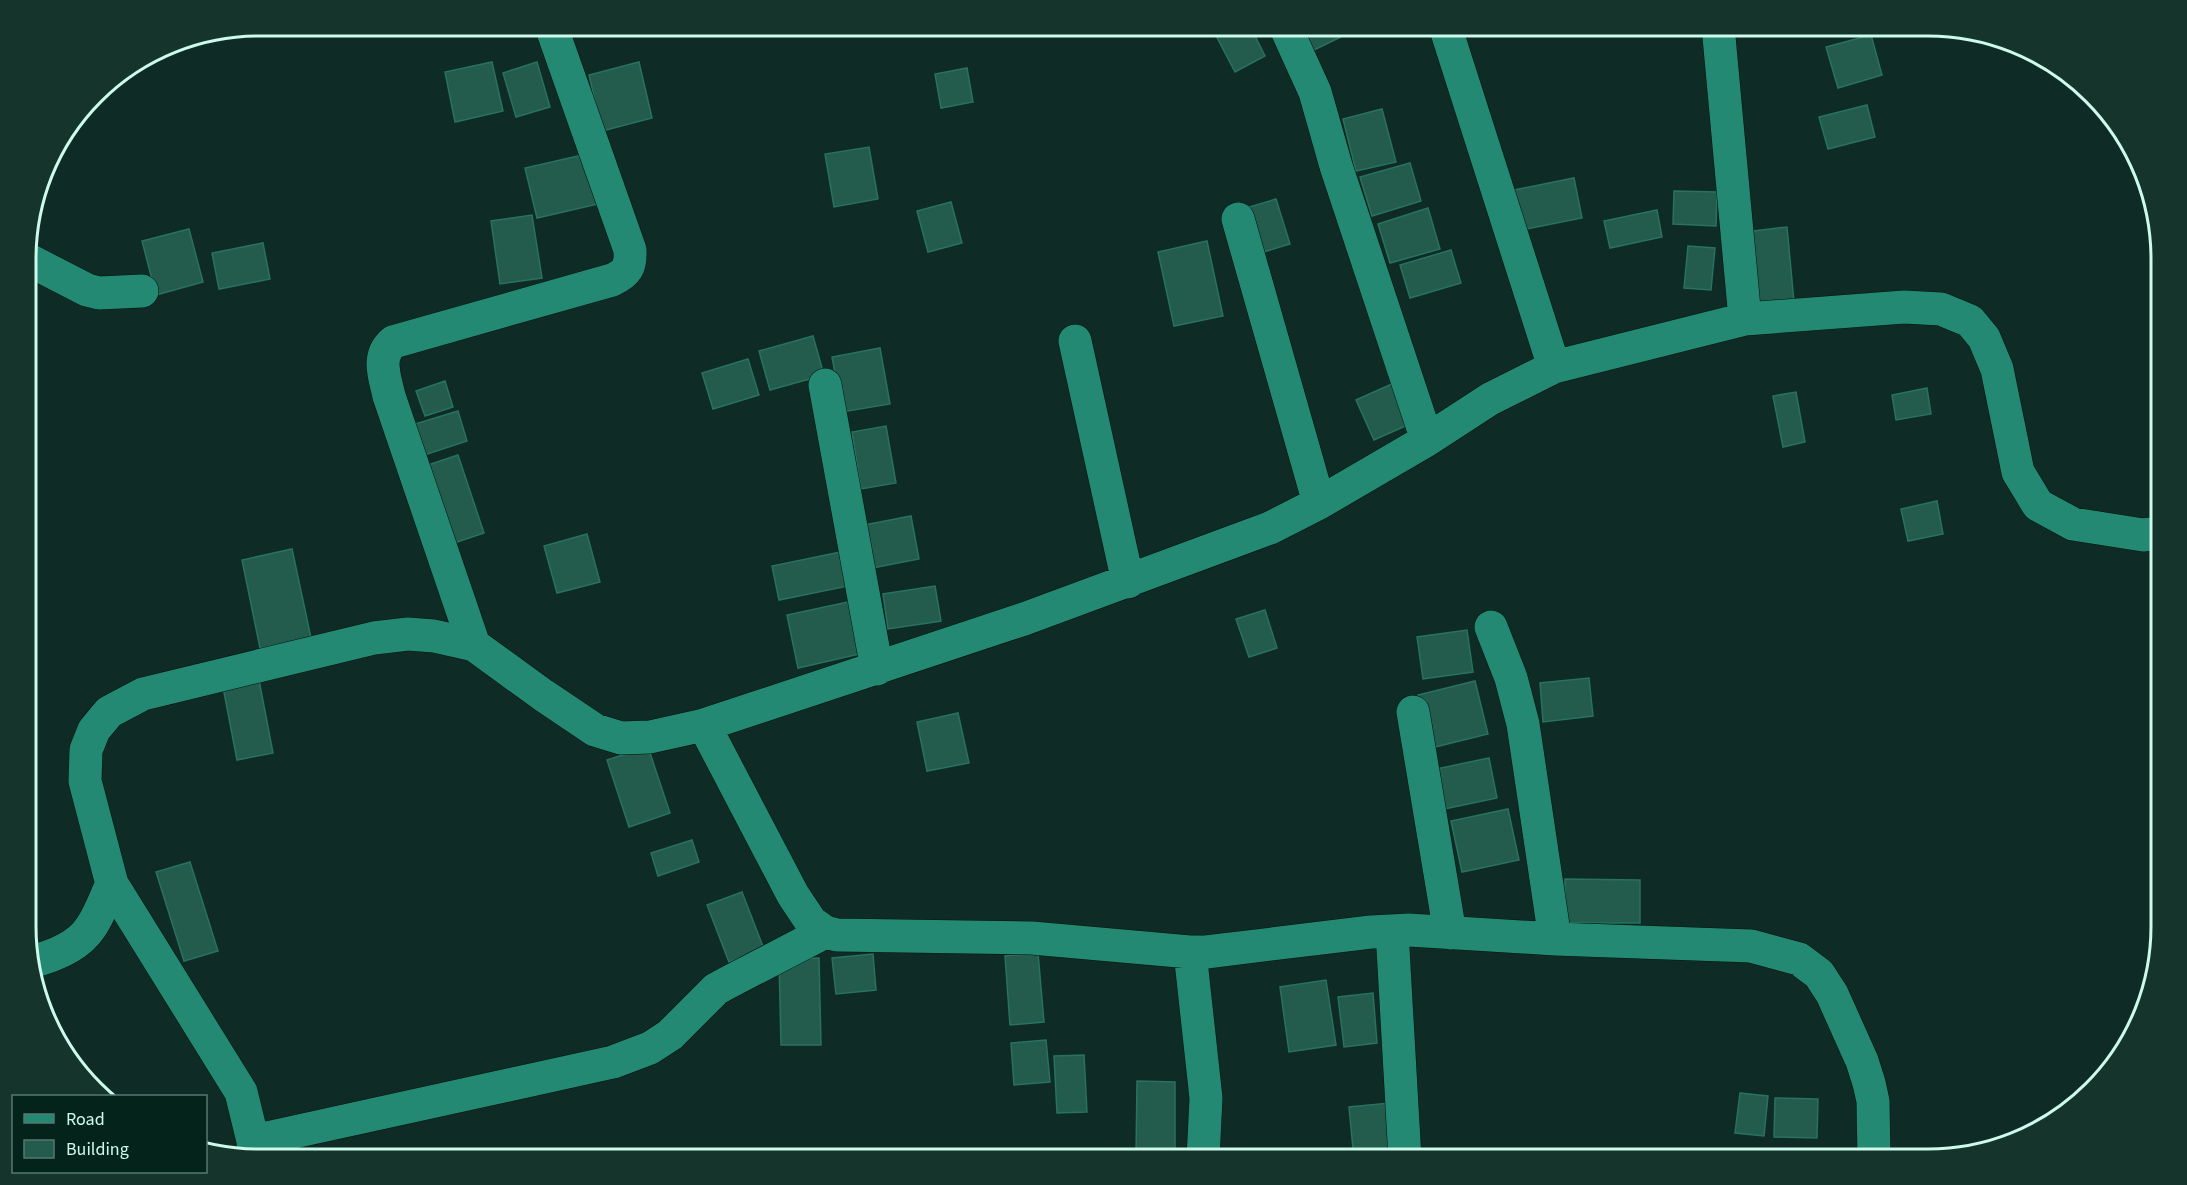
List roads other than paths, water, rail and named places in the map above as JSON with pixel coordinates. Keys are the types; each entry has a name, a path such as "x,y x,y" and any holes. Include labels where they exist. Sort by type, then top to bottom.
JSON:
{"street":[{"path":"474,645 389,396 382,358 386,348 393,342 612,280 625,274 631,264 630,250 555,36"},
{"path":"1290,36 1315,92 1336,166 1427,440"},
{"path":"1448,36 1554,367"},
{"path":"1719,36 1745,319"},
{"path":"1238,219 1319,502"},
{"path":"36,264 77,287 87,290 142,291"},
{"path":"254,1149 241,1092 112,884 85,781 86,750 94,730 109,712 143,694 374,638 408,634 434,636 474,645 595,730 621,738 650,738 704,725 877,669 1128,582 1270,528 1427,440 1490,399 1554,367 1745,319 1904,307 1941,309 1970,321 1984,338 1997,369 2018,472 2038,505 2073,524 2143,535 2151,534"},
{"path":"1075,341 1128,582"},
{"path":"825,385 877,669"},
{"path":"1491,627 1511,678 1523,724 1555,939"},
{"path":"1413,712 1449,933"},
{"path":"704,725 793,896 811,922 825,932 837,935 1032,938 1190,952 1392,931 1751,946 1799,959 1819,974 1832,994 1862,1061 1873,1101 1874,1149"},
{"path":"39,960 70,947 91,928 112,884"},
{"path":"1392,931 1405,1149"},
{"path":"258,1149 634,1055 670,1035 716,989 825,932"},
{"path":"1190,952 1206,1098 1203,1149"}]}
